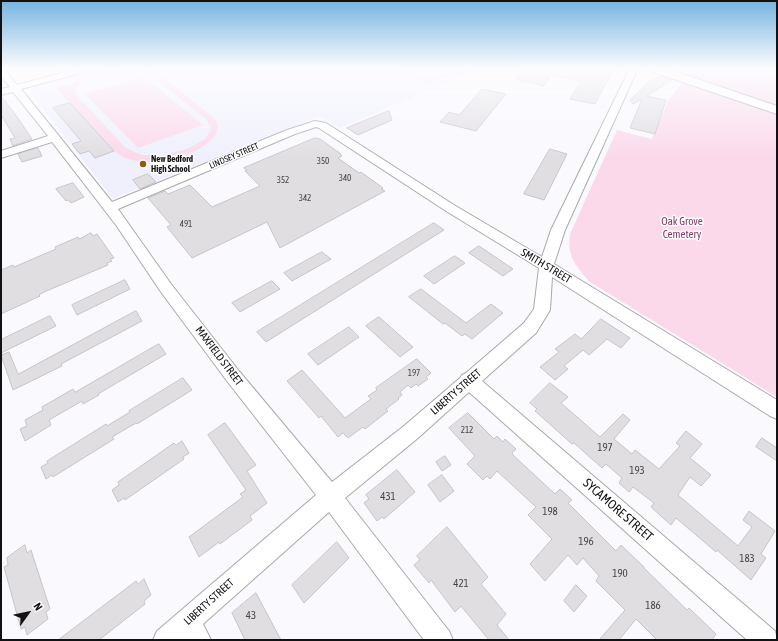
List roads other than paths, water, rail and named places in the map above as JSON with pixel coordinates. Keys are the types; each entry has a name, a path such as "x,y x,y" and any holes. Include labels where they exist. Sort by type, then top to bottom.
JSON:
{"main road":[{"path":"742,98 777,110"}],"street":[{"name":"MAXFIELD STREET","path":"24,98 110,208 166,288 233,376 330,496 440,640"},
{"name":"LIBERTY STREET","path":"166,640 193,631 239,574 330,496 411,432 468,380 522,336 539,316 543,304 546,266 563,218 620,98"},
{"name":"SMITH STREET","path":"315,124 322,125 450,208 777,410"},
{"name":"LINDSEY STREET","path":"110,208 291,132 315,124"},
{"path":"1,155 54,138"},
{"name":"SYCAMORE STREET","path":"468,380 766,640"}],"place":[{"name":"New Bedford High School","path":"143,164"}],"park label":[{"name":"Oak Grove Cemetery","path":"682,228"}]}
